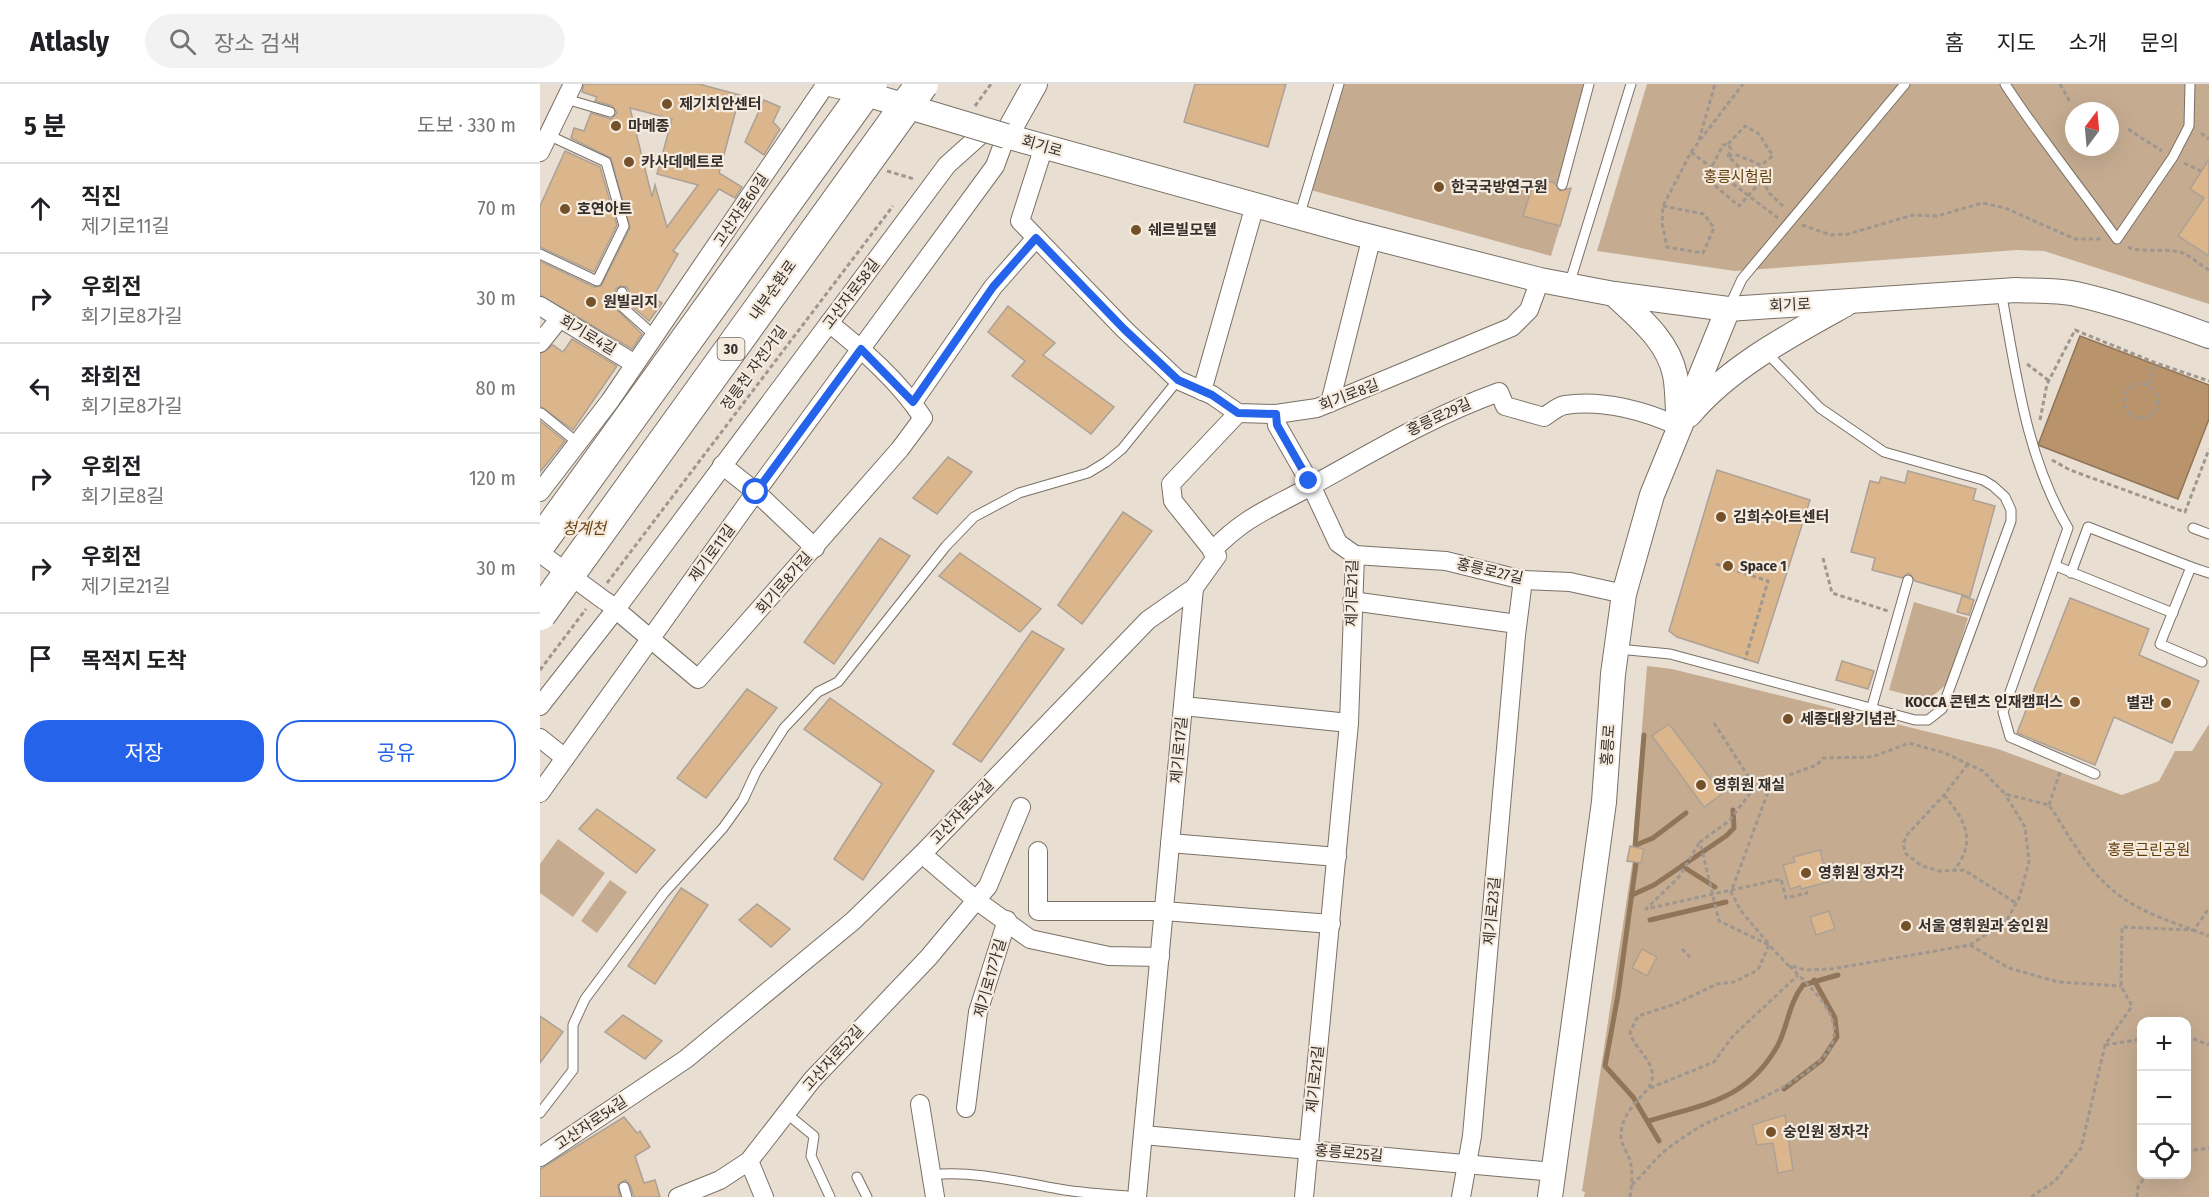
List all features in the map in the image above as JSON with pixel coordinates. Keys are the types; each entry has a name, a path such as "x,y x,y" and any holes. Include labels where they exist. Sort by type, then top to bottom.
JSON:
{"highway":[{"name":"내부순환로","path":"540,614 922,84"},
{"path":"540,543 844,85"}],"main road":[{"path":"996,133 1035,84"},
{"name":"회기로","path":"844,85 996,133 1299,217 1540,280 1614,294 1728,309 2001,291 2075,294 2162,319 2209,336"},
{"path":"1614,294 1642,320 1668,351 1676,377 1680,427"},
{"path":"1680,427 1717,387 1766,352 1849,302"},
{"name":"홍릉로","path":"1550,1197 1604,802 1615,649 1624,594 1652,495 1728,309"}],"street":[{"name":"고산자로60길","path":"540,492 844,85"},
{"path":"540,152 570,91"},
{"name":"고산자로58길","path":"540,706 605,599 722,465 947,165 996,133"},
{"name":"제기로11길","path":"540,793 994,166 996,133"},
{"name":"회기로8길","path":"1044,146 1020,221 1124,329 1178,380 1202,391 1238,413 1276,414 1317,408 1512,327 1529,310 1540,280"},
{"path":"1202,391 1255,205"},
{"path":"1330,403 1372,236"},
{"path":"828,323 861,349 913,402 993,287 1036,238"},
{"name":"회기로4길","path":"540,306 635,364"},
{"path":"540,343 560,318"},
{"name":"홍릉로29길","path":"1212,551 1232,530 1262,510 1311,486 1392,439 1464,404 1499,392 1505,406 1544,417 1562,405 1601,405 1654,414 1680,427"},
{"name":"회기로8가길","path":"540,553 605,599 698,679 900,449 923,418 913,402"},
{"path":"1212,551 1173,501 1171,484 1238,413"},
{"name":"제기로21길","path":"1276,414 1277,425 1311,486 1338,543 1354,555 1349,723 1304,1197"},
{"path":"722,465 756,492 815,548"},
{"name":"고산자로54길","path":"540,1157 686,1059 853,921 922,854 1148,620 1194,588 1217,556 1212,551"},
{"name":"홍릉로27길","path":"1354,555 1446,561 1523,580 1570,582 1624,594"},
{"name":"제기로23길","path":"1461,1197 1472,1136 1517,624 1523,580"},
{"name":"제기로17길","path":"1137,1197 1194,588"},
{"path":"1352,601 1517,624"},
{"path":"1183,706 1349,723"},
{"path":"540,738 566,758"},
{"name":"고산자로52길","path":"678,1197 720,1180 749,1161 812,1080 929,957 988,886 1021,807"},
{"path":"1170,843 1337,857"},
{"path":"1038,850 1038,911 1164,911 1331,924"},
{"path":"922,854 976,900"},
{"name":"제기로17가길","path":"976,900 1007,920 1030,939 1109,956 1160,957"},
{"name":"제기로17가길","path":"966,1108 978,1012 1007,920"},
{"path":"920,1104 935,1197"},
{"name":"홍릉로25길","path":"1143,1136 1554,1172"},
{"path":"749,1161 764,1197"}],"lane":[{"path":"1299,217 1339,84"},
{"path":"1562,185 1589,84"},
{"path":"1569,285 1630,84"},
{"path":"1728,309 1742,279 1905,84"},
{"path":"2005,84 2036,132 2078,184 2116,239 2173,157 2189,126 2190,84"},
{"path":"570,91 610,112"},
{"path":"540,254 597,281 624,226 606,162 549,135"},
{"path":"2001,291 2035,456 2050,498 2068,528 2003,712 2010,737 2095,774"},
{"path":"622,292 618,303 655,336"},
{"path":"1615,649 1670,654 1871,710 1928,720 1942,709 2011,521 2011,510 2005,497 1983,480 1884,452 1820,408 1766,352"},
{"path":"540,1113 573,1070 573,1025 585,999 664,893 723,828 743,800 756,772 784,728 818,693 838,682 946,546 974,517 1019,493 1088,473 1106,462 1122,449 1178,380"},
{"path":"541,413 554,423 558,430 578,443"},
{"path":"2071,573 2088,527 2209,573"},
{"path":"2193,528 2209,534"},
{"path":"2055,566 2173,613"},
{"path":"2191,567 2160,644 2202,662"},
{"path":"1871,710 1908,580"},
{"path":"786,1113 814,1136 811,1155 830,1197"},
{"name":"제기로17길","path":"931,1175 959,1173 1020,1180 1062,1190 1137,1197"},
{"path":"857,1177 867,1197"},
{"path":"624,1187 627,1197"}],"path":[{"path":"970,112 991,84"},
{"path":"1699,142 1715,84"},
{"path":"1663,206 1704,214 1714,228 1703,253 1667,247 1662,223 1663,206 1691,152 1743,84"},
{"path":"2060,84 2070,102"},
{"path":"1761,165 1773,156 1759,134 1745,126 1728,144 1718,150 1706,178 1739,206 1763,179"},
{"path":"1728,144 1731,149 1728,156"},
{"path":"1691,152 1787,225"},
{"path":"1728,156 1737,155 1761,165"},
{"path":"1728,156 1738,166 1731,182"},
{"path":"1761,165 1768,192 1804,227 1831,235 1848,234 1913,215 1937,216 1982,202 2005,208 2075,239 2116,239 2134,250 2154,248 2182,253 2209,270"},
{"path":"907,188 921,171"},
{"name":"정릉천 자전거길","path":"540,670 605,599 900,196"},
{"path":"2038,428 2049,381 2075,330 2156,363 2209,381"},
{"path":"2012,352 2049,381"},
{"path":"2147,384 2156,363"},
{"path":"2147,384 2157,394 2158,406 2147,417 2135,417 2125,408 2124,395 2133,385 2147,384"},
{"path":"2046,457 2070,470 2185,512 2209,449"},
{"path":"1823,558 1832,593 1898,614"},
{"path":"1716,564 1768,581 1741,674"},
{"path":"1714,723 1755,788"},
{"path":"1788,964 1805,970 1831,969 1970,945 2007,920 2016,903 2029,862 2025,827 2005,794 1983,771 1945,753 1909,743 1872,757 1823,758 1817,765 1755,788 1729,822 1700,842 1679,877 1646,909 1731,892 1781,879 1786,898 1807,893 1805,888"},
{"path":"2049,805 2065,761"},
{"path":"1968,764 1944,795 1906,835 1903,844 1906,854 1923,866 1939,871 1964,870 2016,903"},
{"path":"1632,1185 1672,1145 1704,1125 1773,1094 1820,1060 1832,1044 1835,1034 1826,1007 1769,945 1741,911 1731,892 1772,781"},
{"path":"2005,794 2049,805 2085,859 2109,887 2145,910 2209,936"},
{"path":"1944,795 1957,811 1967,842 1968,849 1955,870"},
{"path":"1700,842 1719,921 1769,945"},
{"path":"2194,930 2209,908"},
{"path":"2031,1197 2055,1181 2081,1148 2105,1045 2132,1006 2121,986 2121,927 2194,930"},
{"path":"1650,1088 1652,1073 1650,1066 1643,1052 1634,1047 1630,1032 1638,1016 1675,1004 1717,984 1734,982 1758,970 1769,945"},
{"path":"1970,945 2009,968 2058,982 2121,986"},
{"path":"1682,949 1690,957"},
{"path":"1630,1197 1632,1185 1630,1162 1620,1138 1626,1113 1650,1088 1714,1062 1732,1037 1798,975"},
{"path":"2191,1038 2209,1045"},
{"path":"2105,1045 2137,1040"},
{"path":"2191,1150 2209,1148"},
{"path":"2137,1197 2138,1187 2144,1179"}],"green space":[{"name":"한국국방연구원","path":"1339,84 1589,84 1562,185 1535,178 1523,216 1560,226 1551,256 1307,189"},
{"name":"홍릉시험림","path":"1647,84 2209,84 2209,304 2044,251 2017,250 1735,271 1597,251"},
{"path":"1914,602 1968,618 1948,683 1928,700 1889,690"},
{"name":"서울 영휘원과 숭인원","path":"1647,666 1672,669 1998,749 2122,795 2159,781 2175,751 2192,751 2209,724 2209,1197 1584,1197 1585,1192 1582,1191 1635,846 1633,841"},
{"path":"558,839 605,873 573,917 540,893 540,864"},
{"path":"610,880 627,892 597,933 581,921"}],"shaded area":[{"path":"2080,336 2209,385 2209,419 2178,499 2038,445"}],"pier":[{"name":"청계천","path":"892,84 923,84 888,131 905,138 540,646 540,523 837,113 864,124"}],"building":[{"path":"584,84 699,84 740,95 719,173 742,187 735,198 719,189 673,251 678,254 653,297 662,303 649,321 626,301 629,291 627,287 620,286 616,289 612,305 642,334 632,349 540,295 540,261 594,287 601,286 630,228 611,158 571,138 574,128 584,131 591,113 611,119 617,113 612,106 595,101 597,97 582,92","holes":["630,108 672,119 657,174 698,185 667,227 655,185 652,197"]},
{"path":"1195,84 1286,84 1268,147 1184,122"},
{"path":"764,100 780,107 773,122 780,129 764,155 745,142"},
{"path":"565,151 600,167 617,225 594,272 540,247 540,206"},
{"path":"2209,159 2209,256 2178,236 2204,198 2190,189"},
{"path":"1535,178 1555,183 1560,191 1571,188 1560,226 1523,216"},
{"path":"1008,306 1055,343 1043,355 1114,407 1091,434 1012,376 1025,361 988,332"},
{"path":"572,339 617,366 573,430 540,406 540,354 553,345 563,352"},
{"path":"540,421 565,441 540,472"},
{"path":"948,457 972,472 937,514 913,498"},
{"path":"1717,470 1810,500 1758,663 1677,637 1669,631"},
{"path":"1908,471 1976,489 1973,500 1995,506 1970,597 1915,581 1909,573 1902,578 1872,570 1875,558 1851,552 1870,481 1879,483 1881,477 1905,483"},
{"path":"1123,512 1152,531 1082,624 1058,605"},
{"path":"880,538 910,556 834,664 804,642"},
{"path":"960,553 1041,609 1020,632 939,576"},
{"path":"1962,596 1974,600 1969,615 1957,612"},
{"name":"KOCCA 콘텐츠 인재캠퍼스","path":"2070,598 2149,629 2139,655 2199,681 2172,743 2114,717 2095,765 2017,733"},
{"path":"1032,631 1064,649 981,762 953,744"},
{"path":"1842,661 1874,671 1868,689 1836,680"},
{"path":"747,689 777,708 706,798 677,778"},
{"path":"830,698 934,771 863,880 834,859 882,784 804,729"},
{"path":"1669,724 1722,794 1704,807 1652,736"},
{"path":"597,809 655,850 636,873 579,829"},
{"path":"1630,846 1644,849 1641,863 1627,861"},
{"name":"영휘원 정자각","path":"1820,850 1828,882 1801,889 1800,886 1790,889 1783,865 1795,862 1793,857"},
{"path":"681,888 708,905 655,984 628,966"},
{"path":"757,904 790,929 771,947 739,920"},
{"path":"1829,911 1835,929 1816,935 1810,917"},
{"path":"1642,949 1657,957 1647,976 1632,968"},
{"path":"623,1015 662,1041 645,1059 605,1032"},
{"path":"540,1016 563,1032 540,1063"},
{"name":"숭인원 정자각","path":"1785,1115 1793,1170 1778,1173 1773,1143 1757,1145 1752,1125"},
{"path":"624,1117 637,1133 640,1131 650,1147 635,1156 644,1183 655,1180 660,1197 634,1197 630,1185 625,1180 618,1185 620,1197 540,1197 540,1169"}],"waterway":[{"path":"1635,847 1644,735"},
{"path":"1632,895 1654,885 1726,836 1734,828 1733,810"},
{"path":"1636,845 1653,838 1686,813"},
{"path":"1636,863 1618,995 1605,1066 1633,1097 1659,1141"},
{"path":"1682,866 1715,887"},
{"path":"1650,920 1726,902"},
{"path":"1649,1121 1722,1098 1738,1089 1766,1064 1778,1045 1795,999 1803,985 1838,975"},
{"path":"1784,1089 1822,1060 1837,1037 1835,1018 1814,980"}],"place":[{"name":"제기치안센터","path":"667,104"},
{"name":"마메종","path":"616,126"},
{"name":"카사데메트로","path":"629,162"},
{"name":"한국국방연구원","path":"1439,187"},
{"name":"호연아트","path":"565,209"},
{"name":"쉐르빌모텔","path":"1136,230"},
{"name":"원빌리지","path":"591,302"},
{"name":"김희수아트센터","path":"1721,517"},
{"name":"Space 1","path":"1728,566"},
{"name":"KOCCA 콘텐츠 인재캠퍼스","path":"2075,702"},
{"name":"별관","path":"2166,703"},
{"name":"세종대왕기념관","path":"1788,719"},
{"name":"영휘원 재실","path":"1701,785"},
{"name":"영휘원 정자각","path":"1806,873"},
{"name":"서울 영휘원과 숭인원","path":"1906,926"},
{"name":"숭인원 정자각","path":"1771,1132"}],"route":[{"path":"756,492 861,349 913,402 993,287 1036,238 1124,329 1178,380 1212,395 1238,413 1276,414 1277,425 1309,481"}],"park label":[{"name":"홍릉근린공원","path":"2149,850"}]}
